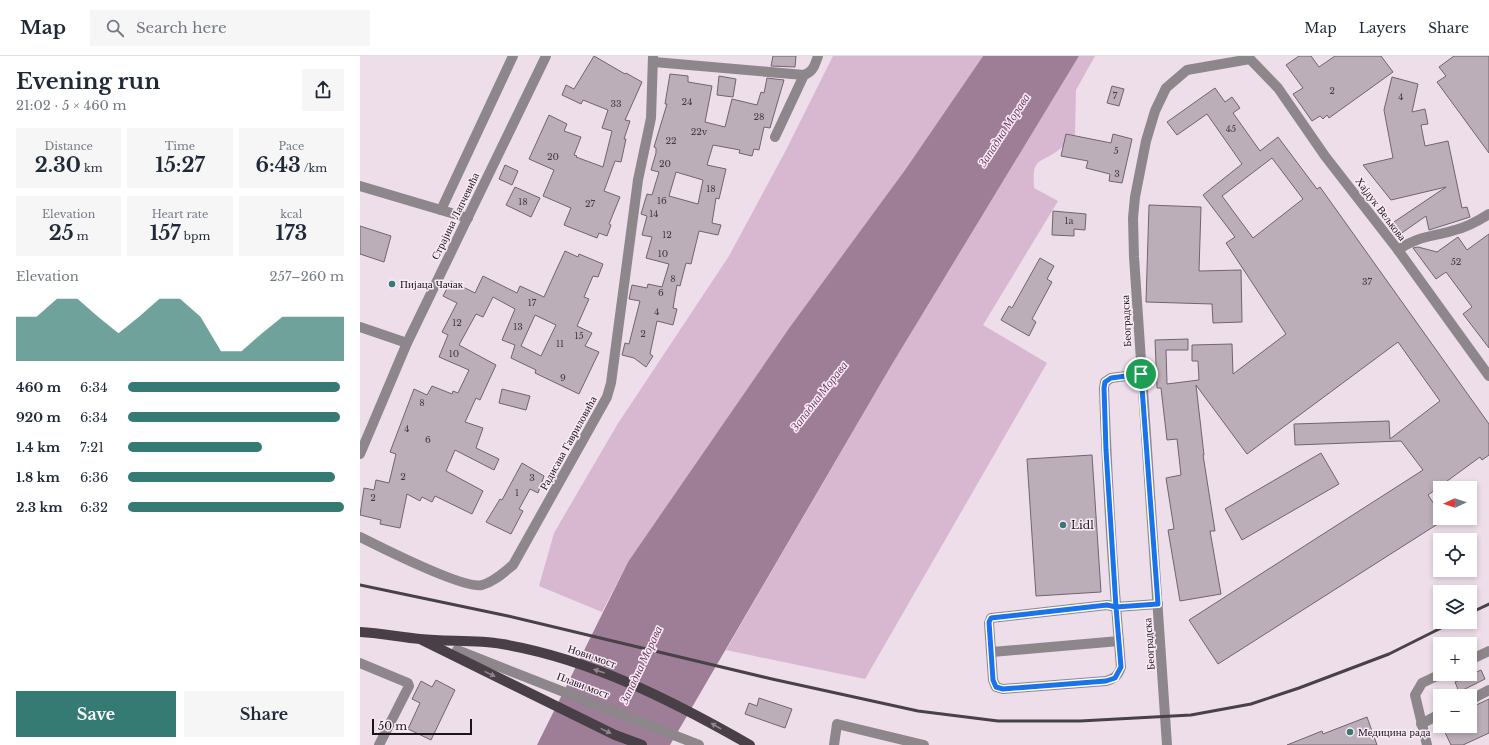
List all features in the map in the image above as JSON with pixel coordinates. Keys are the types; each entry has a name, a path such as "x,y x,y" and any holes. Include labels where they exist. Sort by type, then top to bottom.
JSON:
{"main road":[{"name":"Нови мост","path":"360,632 420,639 457,649 502,644 570,661 605,673 688,711 750,745"},
{"path":"420,639 457,649 615,735 642,745"}],"street":[{"path":"441,210 513,56"},
{"name":"Страјина Лапчевића","path":"360,454 407,343 546,56"},
{"path":"776,137 804,75 809,73 814,68 818,56"},
{"name":"Хајдук Вељкова","path":"1252,58 1278,88 1325,156 1398,250 1489,376"},
{"name":"Београдска","path":"1167,745 1141,374 1133,218 1146,141 1155,111 1166,88 1187,70 1252,58"},
{"name":"Радисава Гавриловића","path":"360,537 398,556 467,584 481,585 494,580 513,565 607,397 611,383 638,180 651,118 653,59 804,75"},
{"path":"360,186 468,218"},
{"path":"1398,250 1416,240 1465,227 1489,214"},
{"path":"360,327 407,343"},
{"path":"1141,374 1111,378 1105,382 1104,388 1106,450 1116,607 1121,667 1119,673 1115,678 1098,682 1003,689 996,687 993,680 989,622 991,618 1107,605 1116,607 1158,604"},
{"path":"992,652 1119,641"},
{"name":"Плави мост","path":"457,649 699,745"},
{"path":"1477,657 1489,651"},
{"path":"360,663 408,684 409,686 379,745"},
{"path":"1427,745 1415,695 1422,683 1433,678"},
{"path":"1477,696 1489,690"},
{"path":"1421,724 1433,718"},
{"path":"834,745 837,724 924,745"}],"shaded area":[{"path":"833,56 983,56 905,170 628,562 602,612 539,586 554,533 617,425 729,256 786,150"},
{"path":"1079,56 1095,56 1076,90 1075,134 1060,149 1038,162 1034,171 1034,188 1058,201 983,325 1047,363 865,679 726,650 891,366"}],"water":[{"name":"Западна Морава","path":"983,56 1079,56 891,366 670,745 537,745 628,562 790,327 905,170"}],"building":[{"path":"594,56 642,82 625,120 630,121 624,139 626,139 621,162 615,161 604,191 620,197 609,224 611,225 607,236 599,233 597,238 564,225 571,208 543,196 554,170 529,159 549,115 567,124 564,131 581,137 574,155 577,156 576,157 603,167 612,131 602,128 608,110 583,100 581,104 562,95 566,85 574,89"},
{"path":"773,56 796,56 795,67 771,66"},
{"path":"1299,56 1311,56 1319,67 1335,56 1381,56 1393,72 1329,118 1327,115 1323,119 1320,116 1312,121 1293,94 1303,88 1286,65"},
{"path":"1454,56 1489,56 1489,153 1437,82 1446,76 1439,67"},
{"path":"670,74 688,76 688,82 712,86 705,122 725,127 732,99 757,105 761,92 764,93 767,78 784,80 770,128 764,127 759,150 754,149 752,156 739,153 740,150 713,145 707,165 726,169 719,199 716,198 712,223 721,225 718,235 699,231 691,264 686,263 680,286 677,285 673,308 677,309 673,325 657,321 650,354 653,356 646,367 634,358 622,355 625,343 629,344 640,301 629,299 632,285 647,288 648,284 662,287 669,264 646,258 652,237 642,235 647,216 641,214 647,194 652,195 659,172 651,170 656,153 656,148 654,147 667,104 665,104","holes":["676,172 703,180 698,204 669,196"]},
{"path":"719,76 736,79 733,97 717,95"},
{"path":"1392,77 1418,84 1412,112 1425,109 1428,124 1421,125 1425,146 1448,141 1462,208 1467,207 1470,217 1429,230 1426,216 1396,237 1388,226 1446,187 1391,200 1363,165 1393,158 1384,110"},
{"path":"1112,86 1124,89 1119,106 1107,103"},
{"path":"1215,88 1225,102 1232,97 1240,108 1233,113 1260,151 1278,137 1317,189 1320,187 1489,424 1489,455 1482,460 1480,457 1447,481 1433,481 1433,491 1428,495 1433,502 1433,525 1436,525 1218,664 1189,620 1423,470 1401,441 1295,445 1294,424 1389,421 1390,439 1440,401 1398,342 1247,454 1196,385 1203,455 1215,531 1210,531 1221,594 1180,601 1168,530 1174,529 1166,478 1181,475 1177,439 1167,440 1161,388 1157,388 1155,340 1188,339 1188,350 1166,350 1167,384 1199,380 1198,361 1192,361 1192,345 1232,344 1233,374 1286,334 1226,243 1235,237 1203,195 1242,164 1207,114 1177,135 1167,122","holes":["1272,158 1303,199 1253,238 1222,196"]},
{"path":"1066,134 1111,143 1113,134 1132,139 1122,183 1109,181 1110,174 1086,168 1088,161 1061,156"},
{"path":"505,165 518,171 512,185 499,179"},
{"path":"515,187 540,198 531,217 506,205"},
{"path":"1149,205 1201,207 1199,271 1241,270 1242,322 1213,323 1212,304 1146,302"},
{"path":"1053,211 1086,214 1085,230 1074,229 1074,236 1052,235"},
{"path":"360,226 391,236 384,262 360,254"},
{"path":"1489,234 1489,348 1463,314 1472,307 1446,272 1436,279 1413,248 1418,247 1437,252 1458,237 1467,250"},
{"path":"565,251 578,257 579,254 603,264 598,277 593,276 584,297 589,299 577,326 592,333 585,346 599,352 579,394 535,373 536,370 511,358 515,345 502,340 515,309 493,297 483,317 476,314 459,345 496,365 480,400 476,398 465,422 483,428 476,448 499,459 494,470 455,450 446,471 483,491 472,514 435,496 432,502 422,497 420,501 407,494 400,528 380,524 381,520 360,515 364,488 374,490 376,480 389,483 396,454 390,452 414,389 427,395 432,386 452,394 453,391 458,393 469,370 439,357 448,335 442,332 457,303 443,296 451,281 475,293 483,276 517,293 520,286 544,297","holes":["535,315 556,325 541,356 521,346"]},
{"path":"1040,258 1054,266 1047,279 1052,282 1032,319 1036,322 1029,336 1001,320 1009,306 1012,308"},
{"path":"502,389 530,396 526,410 499,403"},
{"path":"1321,453 1339,484 1242,540 1225,509"},
{"path":"1092,455 1101,592 1036,596 1027,459"},
{"path":"522,463 544,476 538,493 530,489 519,509 523,511 511,534 486,522 500,499 502,500"},
{"path":"1481,670 1485,679 1465,689 1458,689 1455,682 1477,681 1477,672"},
{"path":"436,680 455,690 431,740 408,729 420,703 412,699 421,681 432,687"},
{"path":"759,698 792,709 785,728 745,714 749,703 757,706"},
{"path":"1489,699 1489,733 1463,745 1451,745 1445,733 1477,733 1477,705"},
{"name":"Медицина рада","path":"1367,717 1377,745 1287,745 1322,731 1323,734"}],"railway":[{"path":"360,585 508,616 772,679 918,711 998,721 1080,721 1191,715 1251,704 1299,688 1389,654 1439,629"},
{"path":"1477,610 1489,604"}],"place":[{"name":"Пијаца Чачак","path":"392,284"},
{"name":"Lidl","path":"1063,525"},
{"name":"Медицина рада","path":"1350,732"}],"route":[{"path":"1141,374 1111,378 1105,382 1104,388 1106,450 1116,607 1107,605 997,616 991,618 989,622 993,680 996,687 1003,689 1106,681 1115,678 1121,667 1116,607 1158,604 1141,374"}]}
